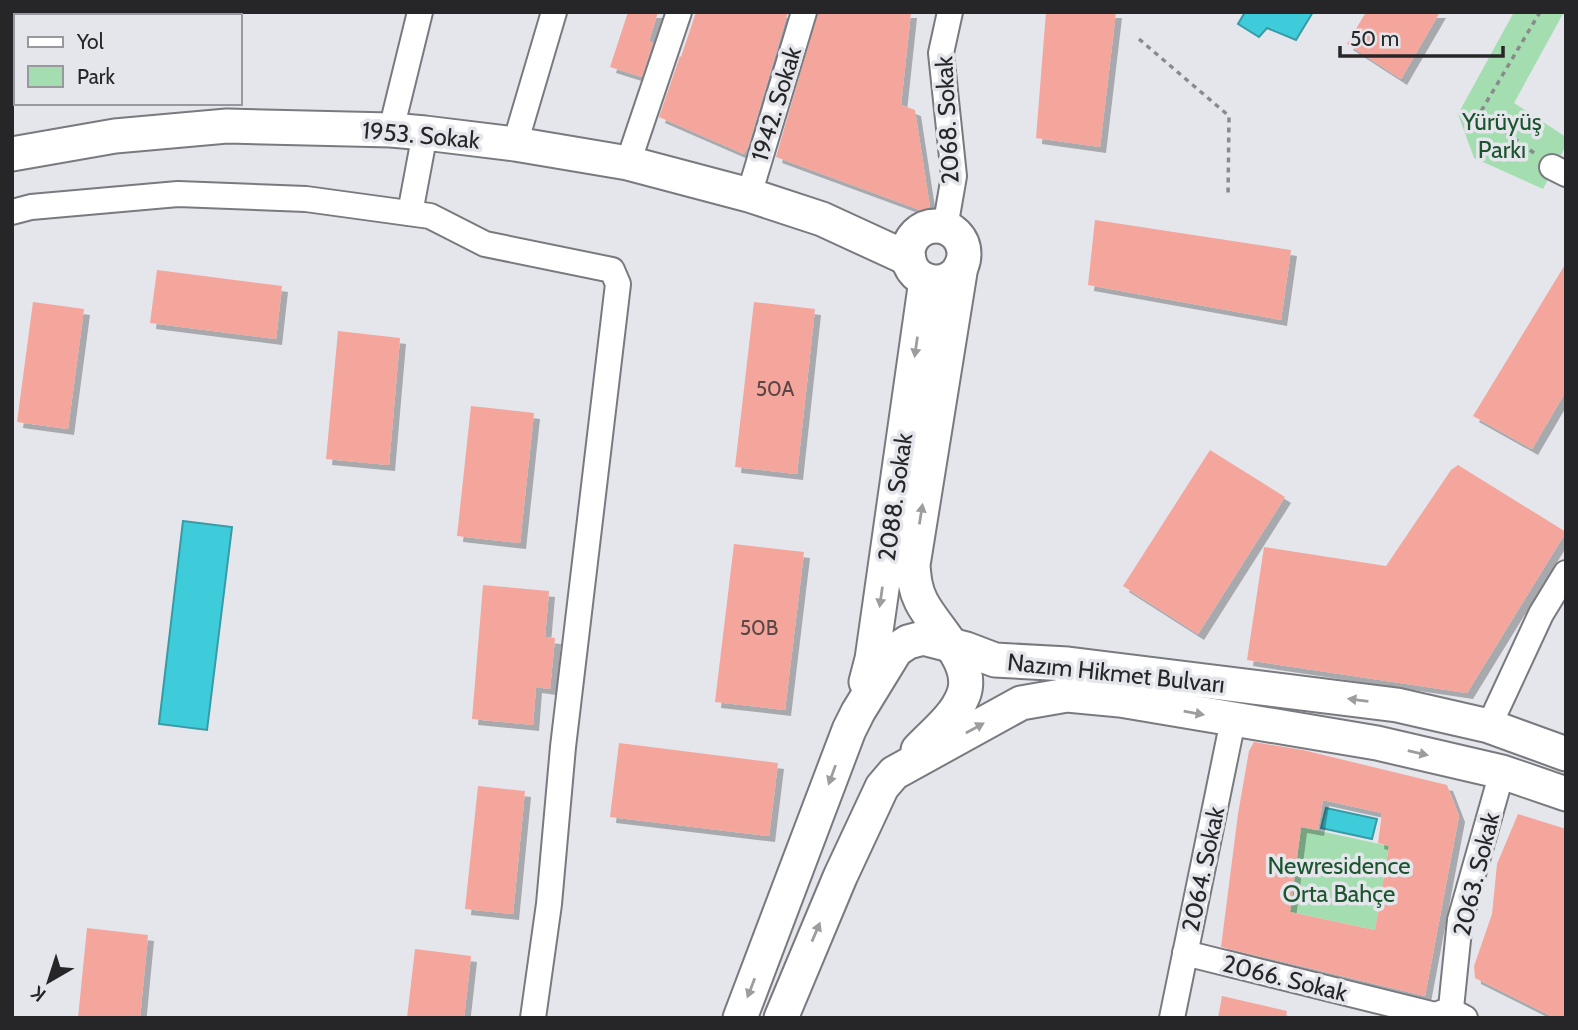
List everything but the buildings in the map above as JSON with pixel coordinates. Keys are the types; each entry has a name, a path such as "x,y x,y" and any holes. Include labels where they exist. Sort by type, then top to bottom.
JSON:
{"main road":[{"name":"1953. Sokak","path":"12,155 115,136 227,126 425,133 515,144 628,163 748,195 924,250"},
{"path":"894,773 954,710 963,697 966,686 961,662 922,603 914,584 913,565 961,266 950,278 934,282 924,250"},
{"name":"2088. Sokak","path":"858,712 872,659 924,250"},
{"name":"Nazım Hikmet Bulvarı","path":"740,1018 849,730 896,650 908,642 923,638 995,660 1068,664 1397,705 1489,726 1566,754"},
{"name":"Nazım Hikmet Bulvarı","path":"781,1018 840,877 882,787 894,773 1021,703 1067,695 1120,700 1377,743 1502,772 1566,794"}],"street":[{"path":"391,130 421,12"},
{"path":"515,144 554,12"},
{"path":"628,163 679,12"},
{"name":"1942. Sokak","path":"748,195 804,12"},
{"name":"2068. Sokak","path":"924,250 954,176 941,53 950,12"},
{"path":"410,213 425,133"},
{"path":"12,212 31,207 178,194 306,199 430,216 485,244 612,270 618,284 563,747 549,904 533,1018"},
{"path":"1489,726 1541,614 1566,573"},
{"name":"2064. Sokak","path":"1172,1018 1233,720"},
{"name":"2063. Sokak","path":"1455,1015 1460,919 1502,772"},
{"name":"2066. Sokak","path":"1185,953 1319,981 1435,1015 1455,1015"}],"path":[{"path":"1539,12 1480,113 1559,171"},
{"path":"1139,39 1229,116 1228,197"}],"green space":[{"name":"Yürüyüş Parkı","path":"1514,12 1564,12 1514,103 1566,137 1566,145 1543,189 1474,158 1458,114"},
{"name":"Newresidence Orta Bahçe","path":"1301,827 1389,846 1375,930 1290,912"}],"water":[{"path":"1245,12 1313,12 1296,40 1267,28 1259,37 1238,24"},
{"path":"183,521 232,527 207,730 159,724"},
{"path":"1326,808 1377,819 1372,839 1321,828"}]}
